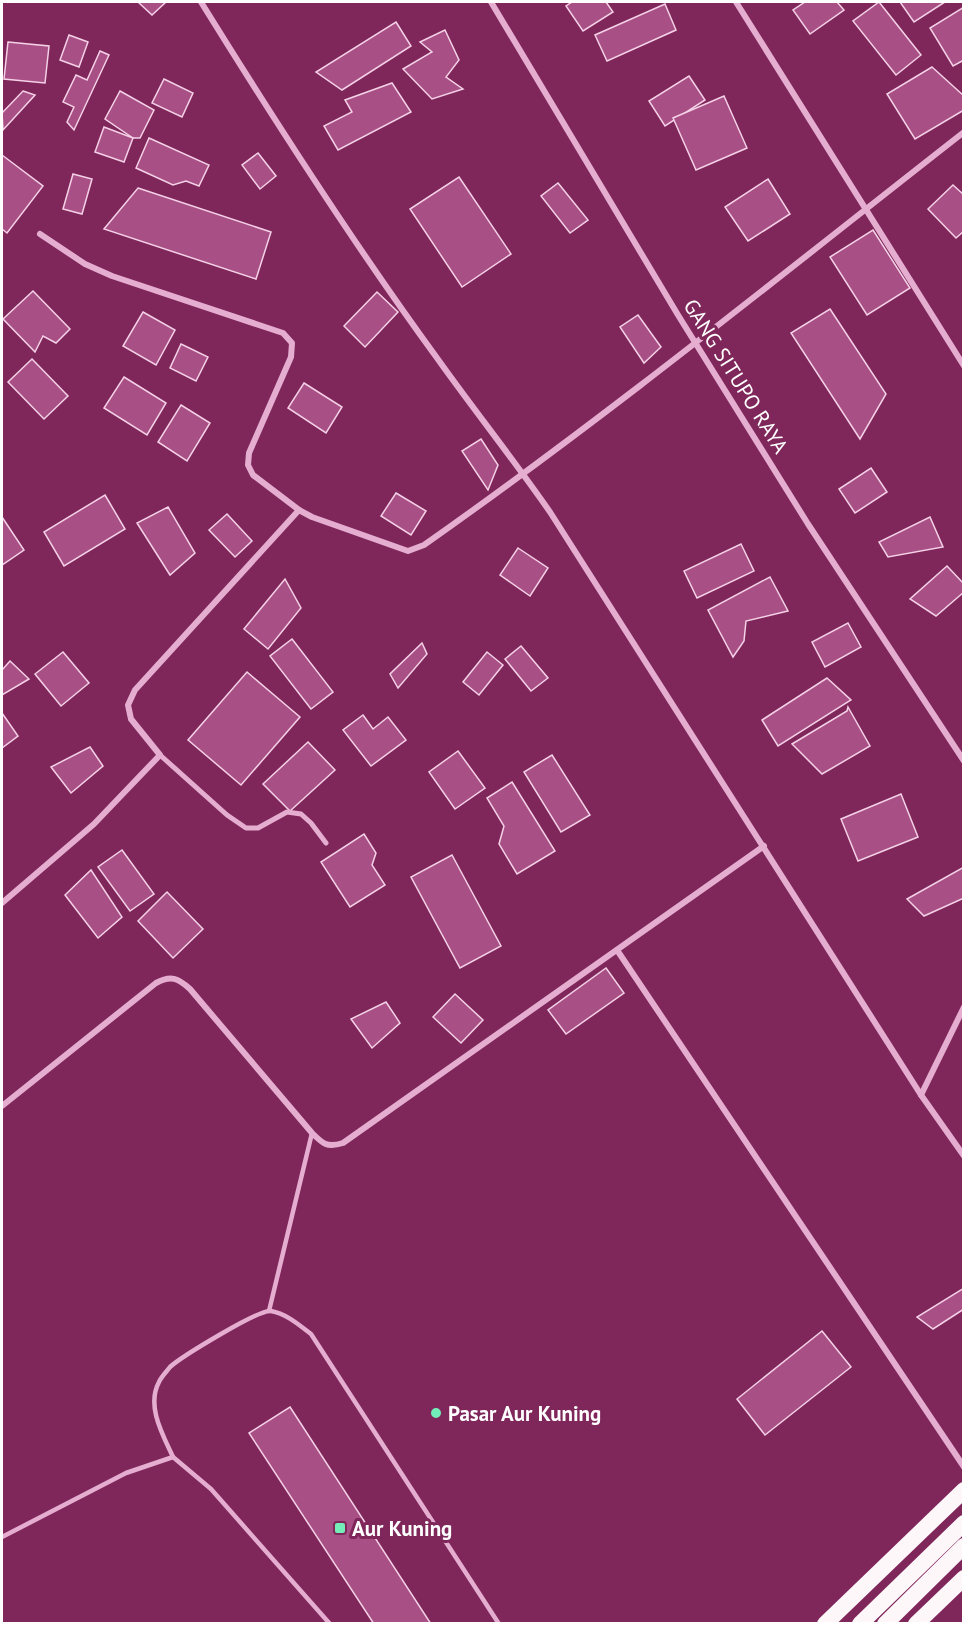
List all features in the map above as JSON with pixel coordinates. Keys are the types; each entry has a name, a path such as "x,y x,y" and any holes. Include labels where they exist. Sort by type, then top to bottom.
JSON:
{"highway":[{"path":"825,1623 963,1490"},
{"path":"860,1623 963,1523"},
{"path":"885,1623 963,1546"},
{"path":"916,1623 963,1578"}],"street":[{"path":"201,2 294,150 436,357 524,475 764,846 921,1095 963,1156"},
{"name":"GANG SITUPO RAYA","path":"491,2 696,344 808,524 963,761"},
{"path":"736,2 963,366"},
{"path":"40,234 85,264 112,276 283,333 292,343 291,357 249,453 248,465 253,475 299,510 312,517 408,551 424,545 524,475 696,344 963,132"},
{"path":"299,510 135,690 128,705 131,720 160,755 246,828 258,828 287,812 301,814 326,843"},
{"path":"2,903 94,824 160,755"},
{"path":"2,1106 156,983 166,978 180,980 190,989 322,1143 333,1146 343,1143 764,846"},
{"path":"617,950 963,1467"},
{"path":"921,1095 963,1007"}],"lane":[{"path":"269,1311 312,1133"},
{"path":"330,1623 211,1489 173,1457 159,1425 154,1405 158,1383 171,1366 248,1318 269,1311 290,1318 311,1334 499,1623"},
{"path":"2,1537 126,1473 173,1457"}],"building":[{"path":"138,2 166,2 152,15"},
{"path":"572,2 606,2 613,12 583,31 566,6"},
{"path":"805,2 837,2 844,10 810,34 793,10"},
{"path":"879,2 921,55 896,75 853,21"},
{"path":"900,2 945,2 914,22"},
{"path":"665,4 676,30 607,61 595,35"},
{"path":"964,7 964,60 953,66 930,28"},
{"path":"396,22 411,46 342,90 316,72"},
{"path":"445,30 459,60 446,77 463,89 432,99 403,69 432,52 420,42"},
{"path":"69,35 88,42 79,67 60,60"},
{"path":"8,42 49,46 45,83 4,79"},
{"path":"100,51 109,55 74,130 67,122 74,107 63,102 76,75 87,80"},
{"path":"932,67 964,96 964,110 915,139 887,94"},
{"path":"689,76 705,100 665,126 649,101"},
{"path":"164,79 193,93 182,117 152,103"},
{"path":"392,83 411,112 338,150 324,126 352,112 345,100"},
{"path":"23,91 35,95 3,130 2,113"},
{"path":"120,91 154,110 140,138 133,138 105,119"},
{"path":"724,96 747,148 696,170 673,118"},
{"path":"104,127 133,138 124,162 95,152"},
{"path":"149,138 209,165 199,186 186,181 173,185 136,168"},
{"path":"258,153 276,176 260,189 242,165"},
{"path":"2,155 43,186 7,233 2,229"},
{"path":"73,174 92,179 82,214 63,209"},
{"path":"459,177 511,254 462,287 410,209"},
{"path":"768,179 790,214 748,241 725,207"},
{"path":"558,183 588,220 570,233 541,196"},
{"path":"953,185 964,195 964,231 956,238 928,209"},
{"path":"138,188 271,232 256,279 104,229"},
{"path":"873,230 910,288 867,315 830,257"},
{"path":"33,291 70,329 56,343 43,336 35,352 3,319"},
{"path":"377,292 398,312 365,347 344,326"},
{"path":"830,309 886,394 860,439 791,333"},
{"path":"143,312 175,330 156,365 123,346"},
{"path":"638,315 661,347 644,363 620,327"},
{"path":"181,344 208,357 196,381 170,368"},
{"path":"32,359 68,396 44,419 8,382"},
{"path":"124,377 166,403 147,435 104,408"},
{"path":"304,383 342,407 326,433 288,408"},
{"path":"181,405 210,423 187,461 158,442"},
{"path":"481,439 498,465 488,490 462,451"},
{"path":"871,468 887,492 855,513 839,489"},
{"path":"396,493 426,511 411,535 381,516"},
{"path":"105,495 125,529 64,566 44,532"},
{"path":"168,507 195,553 170,575 137,523"},
{"path":"227,514 252,541 235,557 209,530"},
{"path":"2,517 24,550 2,565"},
{"path":"930,517 943,547 888,557 879,542"},
{"path":"741,544 754,571 697,598 684,571"},
{"path":"518,548 548,568 530,596 500,575"},
{"path":"947,566 964,584 964,592 936,616 910,599"},
{"path":"770,577 788,611 746,621 744,641 733,657 708,610"},
{"path":"285,579 301,608 268,649 244,629"},
{"path":"848,623 861,647 825,667 812,642"},
{"path":"292,639 333,692 311,709 270,656"},
{"path":"422,643 427,654 398,688 390,674"},
{"path":"521,646 548,678 531,691 505,659"},
{"path":"63,652 89,683 61,706 35,674"},
{"path":"487,652 503,665 479,695 463,682"},
{"path":"10,661 29,679 2,695 2,670"},
{"path":"247,672 300,717 241,785 188,740"},
{"path":"827,678 851,700 778,746 762,720"},
{"path":"848,707 870,746 822,774 792,744 847,711"},
{"path":"2,713 18,736 2,748"},
{"path":"363,715 373,729 388,717 406,740 371,766 343,730"},
{"path":"308,742 335,770 290,811 263,784"},
{"path":"90,747 103,766 71,793 51,767"},
{"path":"458,751 485,788 455,809 429,772"},
{"path":"552,755 590,815 561,832 524,772"},
{"path":"512,782 555,851 517,874 499,844 504,826 487,798"},
{"path":"901,794 918,837 858,861 841,819"},
{"path":"364,834 376,853 372,865 385,885 350,907 321,862"},
{"path":"122,850 154,894 130,911 98,867"},
{"path":"452,855 501,946 460,968 411,877"},
{"path":"964,867 964,898 924,916 907,899"},
{"path":"91,870 122,917 98,938 65,895"},
{"path":"167,892 203,929 173,958 138,921"},
{"path":"606,968 624,993 566,1034 548,1010"},
{"path":"455,994 483,1020 461,1043 433,1017"},
{"path":"386,1002 400,1023 372,1048 351,1019"},
{"path":"964,1288 964,1309 933,1329 917,1317"},
{"path":"822,1331 851,1367 765,1435 737,1399"},
{"name":"Aur Kuning","path":"290,1407 431,1624 374,1624 249,1433"}],"place":[{"name":"Pasar Aur Kuning","path":"436,1413"},
{"name":"Aur Kuning","path":"340,1528"}]}
